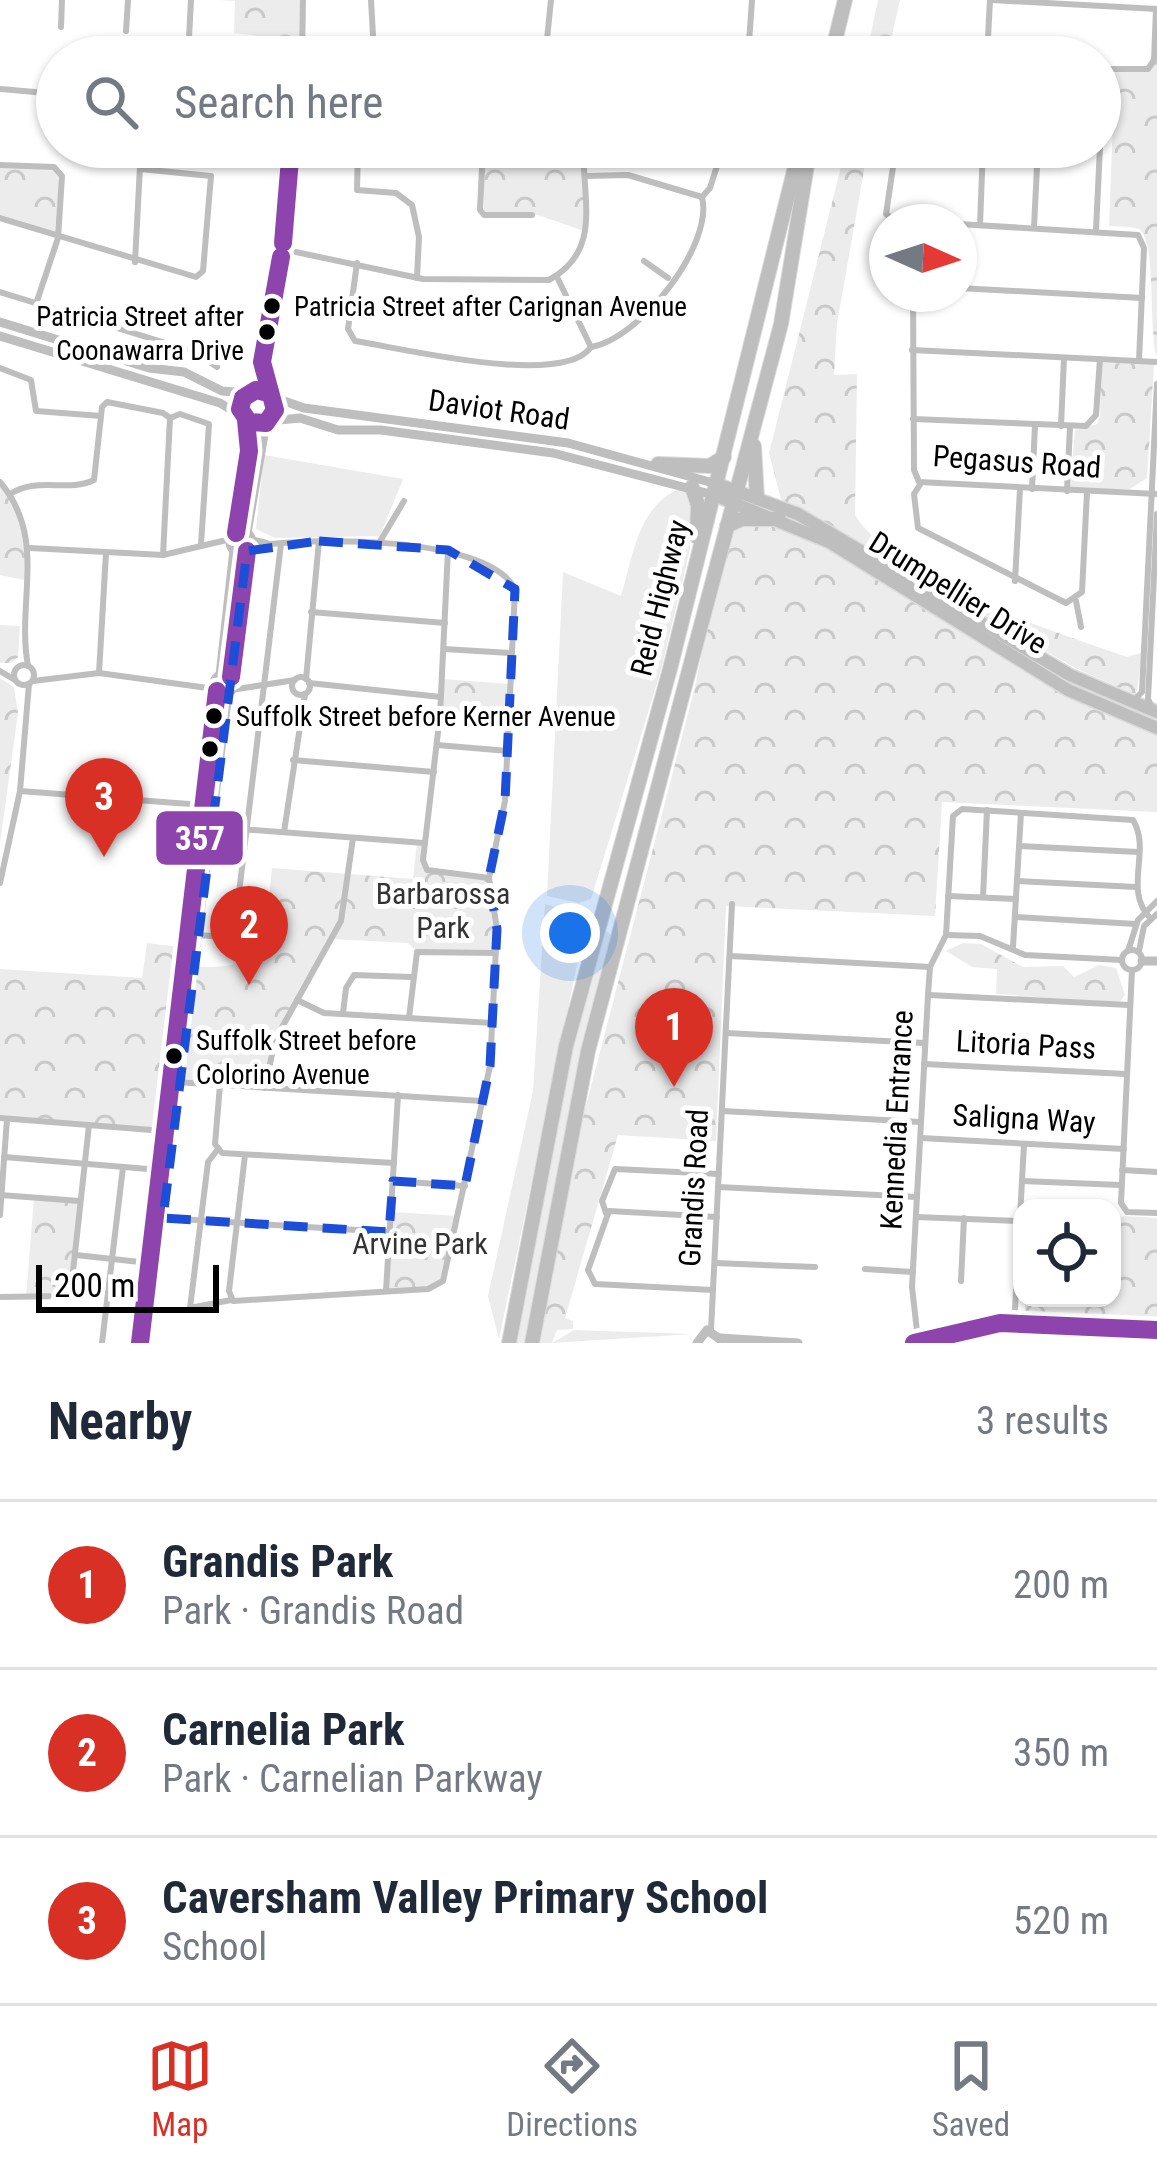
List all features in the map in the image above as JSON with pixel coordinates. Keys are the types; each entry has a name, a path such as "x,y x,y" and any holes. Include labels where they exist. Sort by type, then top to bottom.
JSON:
{"highway":[{"path":"833,36 842,0"},
{"name":"Reid Highway","path":"509,1343 542,1154 594,938 716,489 795,168"},
{"name":"Reid Highway","path":"532,1343 564,1159 616,944 781,325 807,168"},
{"path":"757,498 755,435 781,345 781,325"},
{"path":"658,464 710,466 724,457"},
{"path":"692,488 698,505 695,566"},
{"path":"727,526 742,519 779,519"}],"main road":[{"path":"716,489 734,496"},
{"name":"Drumpellier Drive","path":"734,496 757,498 853,543 1054,665 1157,712"},
{"name":"Drumpellier Drive","path":"734,496 842,549 1068,690 1157,728"}],"street":[{"path":"61,27 62,0"},
{"path":"127,31 128,0"},
{"path":"189,36 191,0"},
{"path":"302,36 303,0"},
{"path":"370,0 373,36"},
{"path":"547,36 550,0"},
{"path":"749,36 752,0"},
{"path":"988,36 990,0 1157,8 1154,60 1148,68 1121,69"},
{"path":"0,88 36,92"},
{"path":"0,165 59,171 58,238 36,304"},
{"path":"281,257 276,251 283,243 289,168"},
{"path":"357,168 357,190 396,193 412,205 419,237 417,278"},
{"path":"482,168 480,210 484,215 532,215"},
{"path":"283,243 291,251 417,278 523,284 557,276 587,232 585,168"},
{"path":"357,263 348,329 355,341 510,365 554,365 585,355 591,347 640,325 668,278 682,268 704,218 702,196 714,168"},
{"path":"887,204 893,168"},
{"path":"980,225 982,168"},
{"path":"1034,227 1037,168"},
{"path":"1096,230 1099,168"},
{"path":"0,218 135,262 196,277 202,271 214,184 204,172 140,169 135,262"},
{"path":"585,176 628,175 702,196"},
{"path":"977,225 1132,232 1141,238 1138,361"},
{"path":"142,1343 163,1218 241,542 248,451 241,405 262,362 281,257 291,251"},
{"path":"644,261 668,278"},
{"path":"557,276 591,347"},
{"path":"977,289 1142,298"},
{"path":"0,292 195,352 217,368"},
{"name":"Pegasus Road","path":"913,312 914,470 921,483 1154,494"},
{"path":"0,322 144,366 184,372 222,391 270,395"},
{"path":"0,336 220,403 245,419 268,422"},
{"path":"912,350 1157,362"},
{"path":"1064,358 1066,491"},
{"path":"913,419 1085,426 1096,418 1100,359"},
{"path":"241,542 268,422 275,410 262,362"},
{"path":"0,368 31,380 33,405 39,412 101,416"},
{"path":"1157,384 1150,601 1153,672 1148,701 1157,712"},
{"name":"Daviot Road","path":"270,395 304,409 546,439 658,464 716,489"},
{"path":"10,494 35,482 86,485 94,480 102,407 114,400 170,418 180,414 209,424 201,544"},
{"path":"163,555 170,418"},
{"name":"Daviot Road","path":"268,422 300,418 338,430 381,430 554,453 692,488 716,489"},
{"path":"1031,489 1035,425"},
{"path":"0,482 10,494 30,548 24,668 16,681"},
{"path":"921,483 914,494 917,529 1015,581 1064,603 1076,601"},
{"path":"1015,581 1020,489"},
{"path":"1081,627 1076,601 1082,590 1088,492"},
{"path":"379,543 404,501"},
{"path":"1124,700 1142,692 1157,514"},
{"path":"284,832 319,541"},
{"path":"30,548 163,555 218,543 379,543 448,550 514,584 503,814 489,878 496,953 492,1023 482,1101 443,1281 432,1288 242,1304 230,1300 190,1308 208,1162 218,1149 220,1085"},
{"path":"197,935 225,938 235,929 260,685 281,544"},
{"path":"448,550 441,697 424,843 428,870 489,878"},
{"path":"99,673 106,553"},
{"path":"310,612 445,622"},
{"path":"443,649 512,653"},
{"path":"0,883 20,791 23,702 31,682 24,668"},
{"path":"0,671 24,668 52,676"},
{"path":"0,671 16,681 31,682 99,673 441,697"},
{"path":"16,681 23,702"},
{"path":"437,745 508,751"},
{"path":"293,760 434,772"},
{"path":"20,791 209,806"},
{"path":"176,1082 211,827 209,806"},
{"path":"1132,970 1122,960 1025,955 980,936 946,935 949,825 962,809 1125,818 1138,826 1136,886 1143,911 1154,917 1139,935 1140,957 1132,970 1121,1185 1127,1212 1157,1214"},
{"path":"983,897 987,810"},
{"path":"1013,947 1021,812"},
{"path":"211,827 424,843"},
{"path":"266,1088 272,1048 340,921 353,838"},
{"path":"1019,846 1138,852"},
{"path":"1017,881 1136,886"},
{"path":"947,896 1016,899"},
{"path":"1122,960 1143,911 1157,901"},
{"name":"Grandis Road","path":"718,1337 713,1290 732,904"},
{"path":"1015,917 1136,924"},
{"name":"Kennedia Entrance","path":"923,1342 914,1311 914,1272 924,1043 930,967 946,935"},
{"path":"409,1018 414,956 421,950 496,953"},
{"path":"1128,952 1157,961"},
{"path":"730,956 930,967"},
{"path":"343,1014 344,994 354,975 411,977"},
{"path":"928,995 1129,1005"},
{"path":"297,1000 324,1012 492,1023"},
{"path":"726,1033 924,1043"},
{"name":"Litoria Pass","path":"923,1064 1126,1074"},
{"path":"176,1082 482,1101"},
{"path":"386,1292 398,1095"},
{"path":"722,1111 920,1121"},
{"path":"0,1215 4,1118 170,1132"},
{"path":"0,1297 68,1293 89,1125"},
{"path":"142,1343 160,1170 170,1132"},
{"name":"Saligna Way","path":"920,1138 1124,1149"},
{"path":"1021,1199 1024,1144"},
{"path":"218,1149 245,1155 394,1163"},
{"path":"230,1300 245,1155"},
{"path":"4,1157 160,1170"},
{"path":"103,1343 123,1167"},
{"path":"713,1290 595,1284 588,1270 614,1168 719,1174"},
{"path":"1122,1170 1157,1172"},
{"path":"393,1181 465,1186"},
{"path":"1022,1181 1121,1185"},
{"path":"718,1187 917,1197"},
{"path":"1,1195 80,1201"},
{"path":"606,1213 717,1217"},
{"path":"916,1216 1013,1221"},
{"path":"163,1218 389,1232"},
{"path":"962,1281 964,1218"},
{"path":"76,1255 149,1263"},
{"path":"715,1263 815,1267"},
{"path":"865,1270 914,1272"},
{"path":"1014,1326 1015,1307"},
{"path":"923,1342 1014,1326 1157,1334"},
{"path":"683,1343 718,1337 798,1343"}],"highlighted area":[{"path":"319,541 448,550 515,589 505,801 489,878 497,929 490,1066 465,1186 393,1181 389,1232 163,1218 247,551"}],"green space":[{"path":"220,0 303,0 300,36 234,33 235,1"},
{"path":"878,0 900,0 892,36 870,36"},
{"path":"1157,9 1157,357 1145,237 1139,229 1109,226 1111,168 1121,168 1121,70 1148,68 1154,61"},
{"path":"0,165 59,171 58,238 0,218"},
{"path":"483,168 585,168 587,232 538,215 484,215"},
{"path":"841,168 864,168 837,324 834,375 857,374 855,515 876,540 905,562 979,602 1127,657 1143,652 1136,695 1075,668 781,499 769,453"},
{"path":"1102,363 1154,364 1147,478 1130,489 1070,489 1075,430 1097,424 1100,416"},
{"path":"264,455 403,479 380,536 275,538 256,529"},
{"path":"0,482 27,531 29,581 0,575"},
{"path":"680,488 691,494 690,549 661,670 591,899 579,903 547,896 563,572 621,596 646,520 654,507"},
{"path":"779,519 1036,670 1157,728 1157,812 942,802 935,916 726,906 716,1141 618,1135 565,1318 573,1321 573,1329 557,1330 552,1343 540,1343 569,1171 695,687 727,526"},
{"path":"0,625 20,626 18,657 11,663 0,663"},
{"path":"0,678 14,687 18,713 0,843"},
{"path":"442,679 511,684 509,720 440,715"},
{"name":"Barbarossa Park","path":"417,843 424,843 425,867 489,878 496,953 417,952 408,943 331,939 275,1040 265,1088 179,1082 194,966 238,963 260,944 272,868 413,879"},
{"path":"545,904 587,917 499,1339 488,1296 533,1091"},
{"path":"605,930 611,935 551,1204 528,1343 514,1343 571,1048"},
{"path":"147,943 188,948 166,1131 0,1118 0,969 142,978"},
{"path":"963,943 981,944 1023,967 1063,966 1074,977 1099,965 1116,968 1125,995 1119,1003 996,994 997,969 972,967 946,951"},
{"path":"34,1197 80,1201 68,1293 26,1298"},
{"name":"Arvine Park","path":"391,1212 458,1216 440,1285 386,1291"},
{"path":"1121,1217 1157,1218 1157,1324 1026,1316 1025,1307 1121,1307"},
{"path":"574,1330 693,1334 552,1343"}],"shaded area":[{"path":"410,885 471,890 468,900 434,899 404,891"}],"transit line":[{"name":"357","path":"283,243 289,168"},
{"name":"357","path":"268,393 256,390 243,398 240,409 249,422 266,423 275,410 262,362 281,257"},
{"name":"357","path":"236,533 249,451 246,420"},
{"name":"357","path":"231,677 247,551"},
{"name":"357","path":"140,1343 217,691"},
{"name":"357","path":"914,1343 1000,1323 1157,1330"}],"place":[{"name":"Patricia Street after Carignan Avenue","path":"272,306"},
{"name":"Patricia Street after Coonawarra Drive","path":"267,332"},
{"name":"Suffolk Street before Kerner Avenue","path":"214,716"},
{"name":"Caversham Valley Primary School","path":"104,857"},
{"name":"Carnelia Park","path":"249,985"},
{"name":"Suffolk Street before Colorino Avenue","path":"174,1056"},
{"name":"Grandis Park","path":"674,1087"}]}
